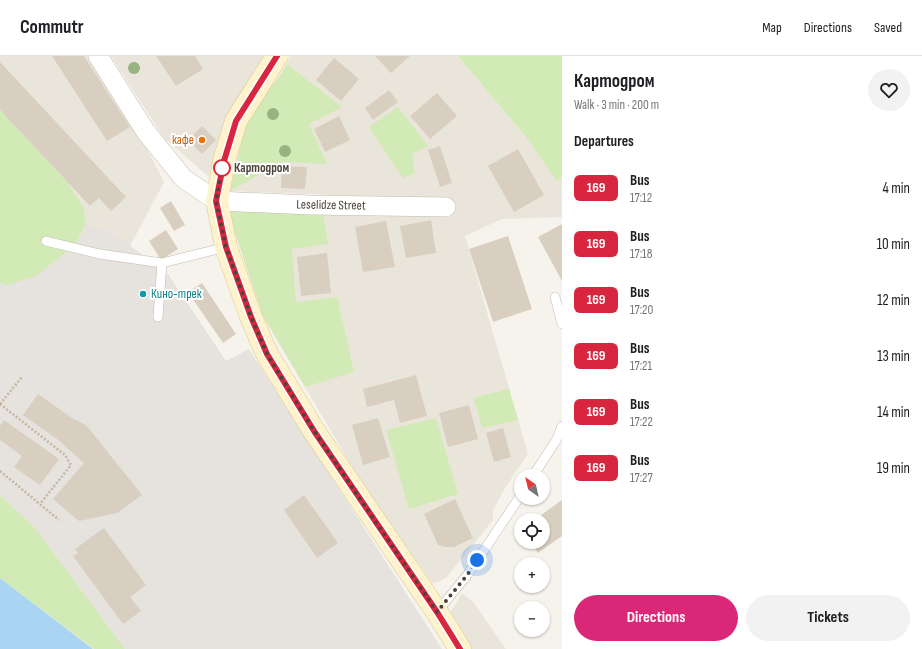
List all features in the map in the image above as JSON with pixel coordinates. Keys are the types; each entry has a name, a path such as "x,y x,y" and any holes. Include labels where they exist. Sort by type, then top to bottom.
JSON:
{"street":[{"path":"98,56 146,132 184,179 216,201"},
{"path":"277,56 236,121 224,161 216,201 226,247 251,317 267,354 314,431 437,612 460,649"},
{"name":"Leselidze Street","path":"216,201 310,205 446,207"}],"lane":[{"path":"46,241 100,254 162,263 226,247"},
{"path":"158,317 162,263"},
{"path":"555,298 562,324"},
{"path":"538,469 557,439 562,426"},
{"path":"437,612 468,574 514,505"}],"path":[{"path":"22,377 0,404 65,455 71,465 40,504"},
{"path":"0,471 59,520"}],"shaded area":[{"path":"0,56 90,56 138,131 164,182 130,246 112,232 86,223 84,208 0,110"},
{"path":"111,56 266,56 226,125 209,177 164,138"},
{"path":"291,56 458,56 526,137 562,125 562,217 502,219 465,236 528,454 518,469 514,469 514,475 493,510 493,520 446,578 433,584 363,485 263,316 227,209 452,216 451,206 440,199 230,191 246,121 281,74"},
{"path":"86,223 112,232 168,274 226,361 249,349 442,649 125,649 36,529 0,495 0,283 6,285 76,244"},
{"path":"462,593 474,603 506,649 468,649 450,613"}],"green space":[{"path":"458,56 562,56 562,177 557,181 526,137"},
{"path":"287,64 342,107 309,124 327,164 282,162 230,191 246,121"},
{"path":"398,107 428,146 412,154 415,173 403,178 369,127"},
{"path":"0,110 67,182 84,208 86,223 76,244 36,276 6,285 0,283"},
{"path":"227,209 323,213 328,244 292,249 296,302 337,297 354,372 305,387 263,316"},
{"path":"509,389 518,420 482,428 474,398"},
{"path":"436,418 458,494 409,509 386,430"},
{"path":"0,495 36,529 125,649 94,649 0,578"}],"water":[{"path":"0,578 93,649 0,649"}],"building":[{"path":"52,56 84,56 130,127 107,141"},
{"path":"156,56 195,56 203,69 176,86"},
{"path":"375,56 410,56 391,73"},
{"path":"334,58 359,79 341,101 316,80"},
{"path":"0,62 126,197 111,211 99,198 90,206 0,110"},
{"path":"389,90 398,102 373,120 365,108"},
{"path":"437,93 457,116 430,139 410,116"},
{"path":"339,116 350,140 325,152 314,129"},
{"name":"кафе","path":"202,126 216,140 202,154 188,140"},
{"path":"440,146 452,183 440,187 428,150"},
{"path":"518,149 544,195 514,212 488,166"},
{"path":"282,166 307,167 305,189 281,188"},
{"path":"171,201 185,225 174,231 160,208"},
{"path":"431,220 436,253 406,258 400,226"},
{"path":"386,221 395,267 363,272 355,227"},
{"path":"562,224 562,281 538,237"},
{"path":"166,230 178,249 161,260 149,241"},
{"path":"508,236 532,309 493,322 469,249"},
{"path":"327,253 331,293 301,296 297,257"},
{"path":"202,283 236,334 223,343 188,292"},
{"path":"416,375 427,416 400,423 394,400 367,407 363,389"},
{"path":"38,394 72,418 86,425 142,495 117,513 79,521 53,499 84,463 57,439 23,415"},
{"path":"469,405 478,439 448,447 439,413"},
{"path":"378,418 390,457 363,465 352,425"},
{"path":"4,420 59,459 40,485 14,467 22,456 0,440 0,426"},
{"path":"503,428 511,457 494,462 486,433"},
{"path":"304,495 338,543 317,558 284,510"},
{"path":"455,499 473,538 454,547 438,545 424,514"},
{"path":"562,500 562,536 550,544 550,513 544,513"},
{"path":"104,528 146,585 130,597 141,611 123,624 73,556 78,553 75,549"},
{"path":"535,549 544,549 538,553"}],"bus line":[{"name":"169","path":"277,56 236,121 224,161 216,201 226,247 251,317 267,354 314,431 437,612 460,649"}],"place":[{"name":"кафе","path":"202,140"},
{"name":"Картодром","path":"222,168"},
{"name":"Кино-трек","path":"143,294"}],"route":[{"path":"222,168 216,201 226,247 235,274 267,354 314,431 437,612 468,574 477,560"}]}
